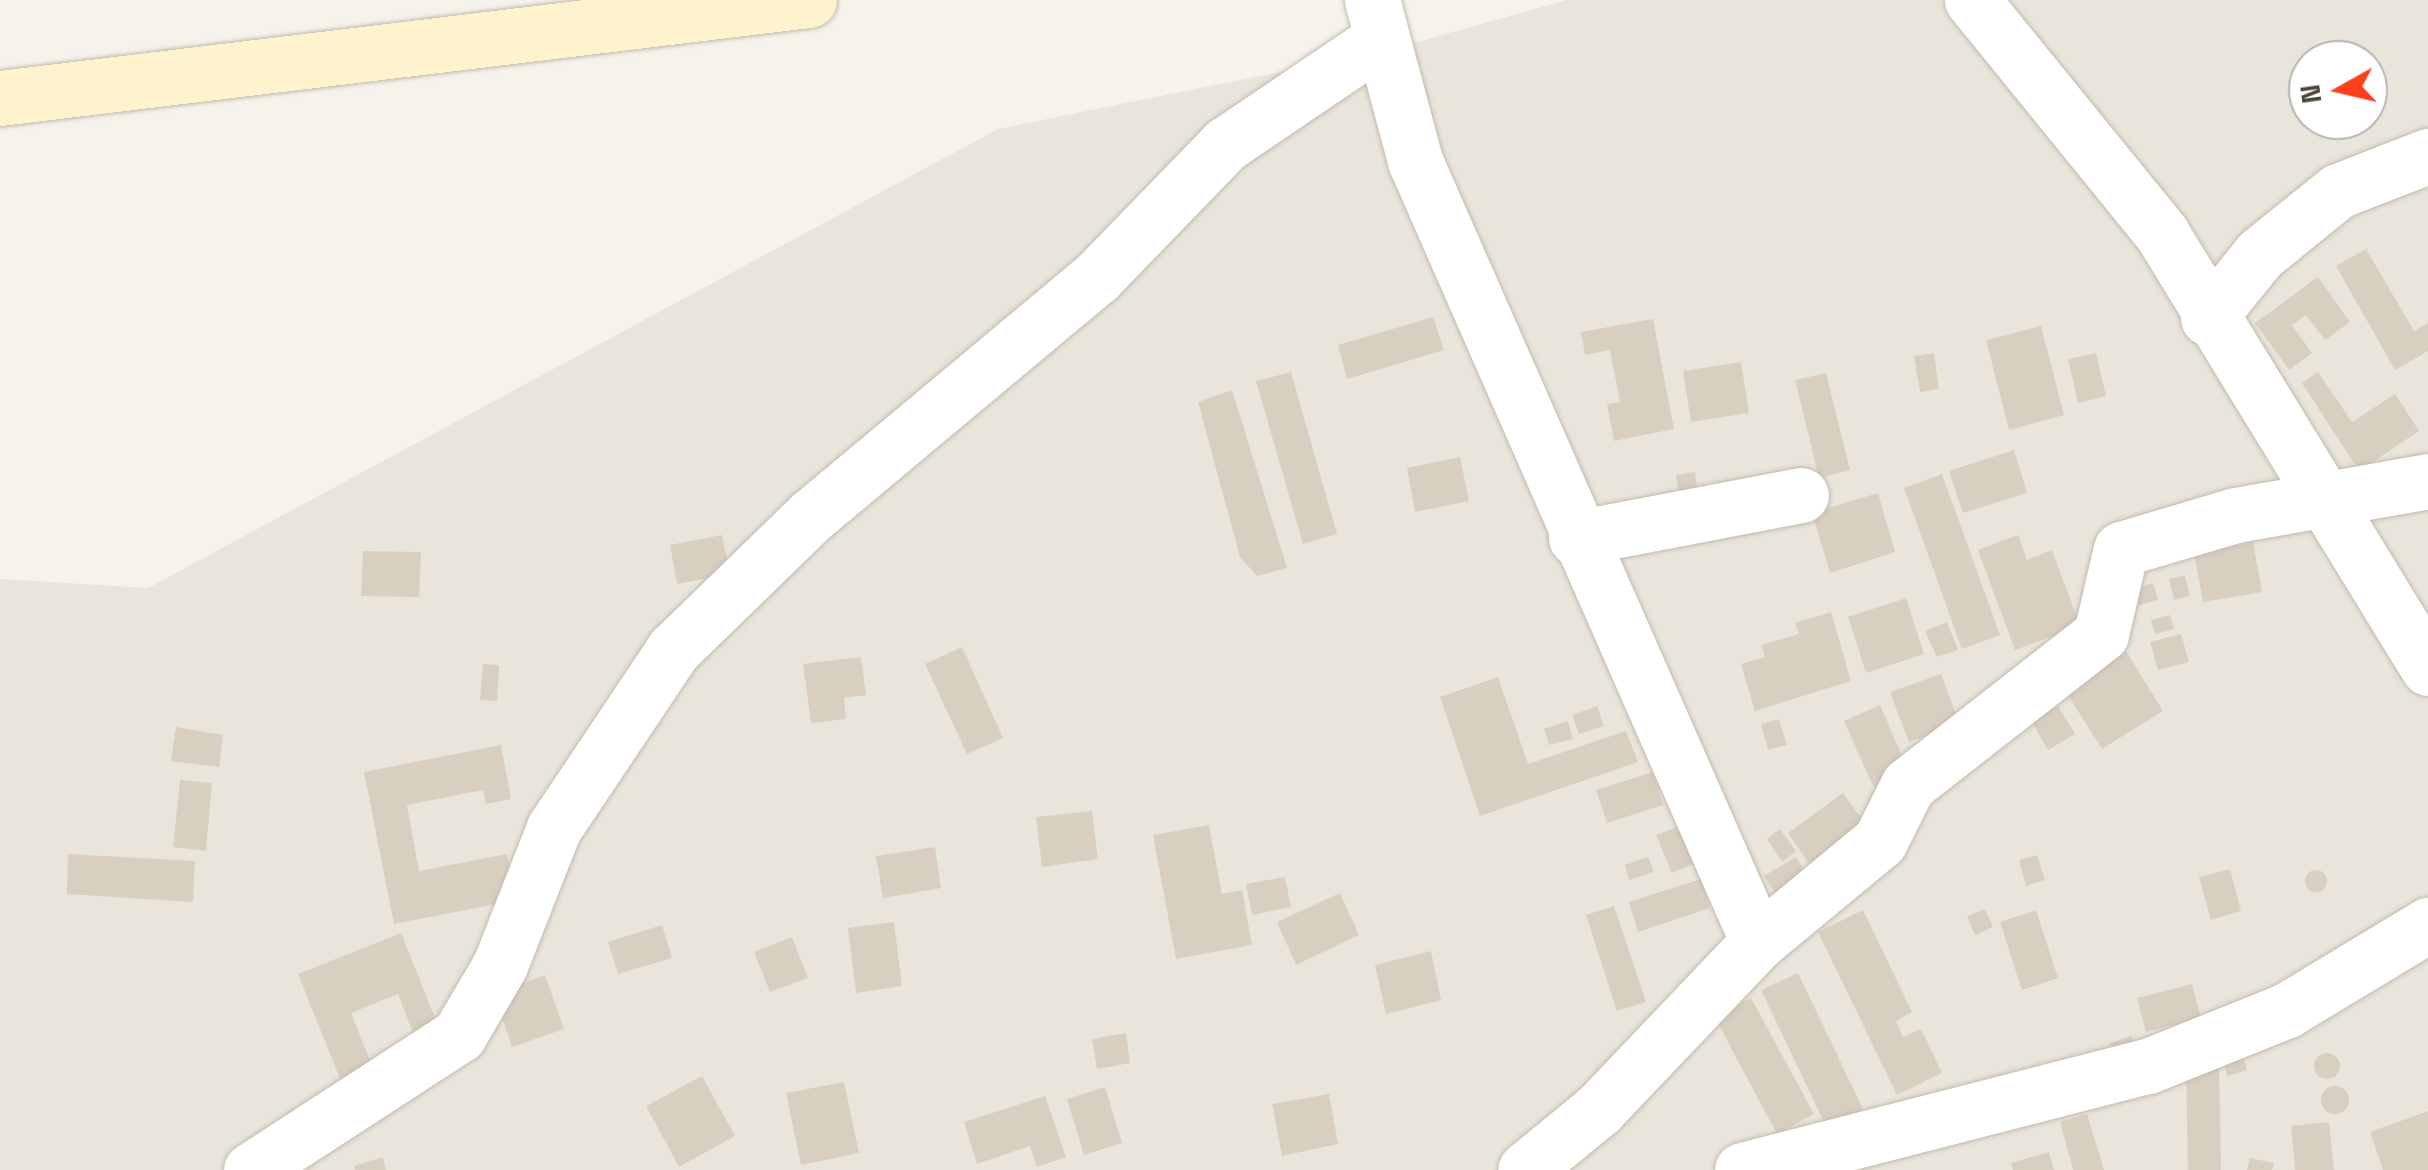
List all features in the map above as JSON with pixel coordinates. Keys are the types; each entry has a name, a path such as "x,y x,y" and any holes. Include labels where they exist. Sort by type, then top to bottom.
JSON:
{"main road":[{"path":"0,98 809,0"}],"street":[{"path":"1972,0 2162,234 2320,504 2428,668"},
{"path":"252,1170 458,1035 500,965 554,828 674,649 811,516 1097,277 1226,144 1375,20 1415,161 1576,538 1758,942"},
{"path":"2208,318 2260,254 2338,191 2428,156"},
{"path":"1525,1170 1598,1110 1758,942 1880,841 1908,785 2101,634 2121,549 2236,515 2320,504 2428,481"},
{"path":"1576,538 1801,495"},
{"path":"1742,1170 2148,1066 2287,1010 2428,926"}],"shaded area":[{"path":"1567,0 2428,0 2428,1170 0,1170 0,579 148,588 998,129 1389,50"}],"building":[{"path":"2366,249 2414,331 2428,323 2428,351 2395,370 2336,266"},
{"path":"2318,277 2350,322 2325,340 2306,315 2292,325 2312,353 2289,370 2255,323"},
{"path":"1433,317 1444,350 1347,379 1338,345"},
{"path":"1653,319 1674,429 1614,441 1607,404 1620,402 1610,350 1585,355 1581,332"},
{"path":"2041,326 2064,415 2009,430 1986,340"},
{"path":"1934,353 1939,389 1920,392 1914,356"},
{"path":"2096,353 2106,396 2078,403 2068,359"},
{"path":"1741,362 1749,413 1691,422 1683,371"},
{"path":"1291,372 1337,534 1303,544 1256,381"},
{"path":"2318,372 2352,422 2395,394 2419,431 2359,471 2302,383"},
{"path":"1826,373 1850,470 1819,478 1795,380"},
{"path":"1232,390 1287,568 1257,576 1240,557 1198,402"},
{"path":"2014,450 2027,493 1963,513 1949,471"},
{"path":"1460,457 1469,501 1415,512 1407,468"},
{"path":"1695,472 1697,489 1679,492 1676,475"},
{"path":"1942,474 2000,635 1962,649 1904,488"},
{"path":"1878,493 1895,552 1830,573 1812,513"},
{"path":"722,535 730,574 677,584 670,545"},
{"path":"2018,535 2027,560 2052,550 2080,626 2015,650 1978,550"},
{"path":"2253,542 2262,592 2203,602 2194,553"},
{"path":"363,551 421,552 419,597 361,596"},
{"path":"2185,575 2190,596 2174,600 2169,579"},
{"path":"2153,583 2158,600 2136,606 2132,589"},
{"path":"1906,598 1924,654 1866,673 1848,617"},
{"path":"1831,612 1851,681 1755,711 1741,664 1765,657 1761,645 1799,634 1795,623"},
{"path":"2170,615 2174,629 2155,634 2151,620"},
{"path":"1947,622 1958,650 1937,657 1925,631"},
{"path":"2181,634 2189,662 2158,670 2150,642"},
{"path":"962,647 1003,738 967,754 925,664"},
{"path":"2126,651 2163,711 2102,749 2064,689"},
{"path":"861,657 866,695 844,698 846,719 811,723 803,664"},
{"path":"483,664 499,665 497,701 480,700"},
{"path":"1941,674 1959,723 1909,742 1890,692"},
{"path":"1498,677 1528,764 1626,731 1638,762 1480,816 1440,697"},
{"path":"1880,705 1909,772 1874,788 1844,721"},
{"path":"1597,706 1604,726 1579,734 1572,715"},
{"path":"2058,706 2075,734 2048,750 2032,722"},
{"path":"1779,719 1787,745 1768,750 1761,724"},
{"path":"1568,721 1573,739 1549,745 1544,729"},
{"path":"176,727 223,735 219,767 171,761"},
{"path":"501,745 511,799 486,804 483,790 407,805 419,871 507,854 516,900 394,924 364,772"},
{"path":"1653,772 1663,805 1607,823 1596,790"},
{"path":"180,780 212,783 206,851 173,847"},
{"path":"1843,793 1867,826 1811,866 1788,833"},
{"path":"1092,811 1098,859 1042,867 1036,817"},
{"path":"1209,825 1222,894 1242,890 1252,945 1176,959 1153,835"},
{"path":"1682,825 1697,862 1672,873 1656,835"},
{"path":"1780,829 1796,851 1782,862 1767,839"},
{"path":"935,847 941,888 883,898 876,856"},
{"path":"68,854 195,861 193,902 67,894"},
{"path":"2037,855 2045,880 2026,886 2019,860"},
{"path":"1648,857 1654,872 1629,880 1625,865"},
{"path":"1796,857 1809,878 1777,896 1764,876"},
{"path":"2230,869 2241,911 2211,920 2199,877"},
{"path":"2316,870 2324,873 2324,889 2316,892 2308,889 2305,881 2308,873"},
{"path":"1285,877 1291,907 1252,915 1246,884"},
{"path":"1701,879 1710,908 1638,932 1629,902"},
{"path":"1340,893 1359,935 1296,965 1277,922"},
{"path":"1614,906 1646,1002 1617,1011 1586,915"},
{"path":"1985,909 1993,927 1975,935 1967,916"},
{"path":"1863,910 1912,1012 1896,1021 1903,1037 1921,1029 1942,1073 1897,1095 1818,932"},
{"path":"2036,910 2058,978 2022,990 2000,922"},
{"path":"894,922 902,986 856,993 848,928"},
{"path":"662,925 672,958 618,974 608,942"},
{"path":"401,933 439,1028 415,1038 398,994 351,1013 375,1073 343,1086 298,974"},
{"path":"792,937 808,978 770,992 754,952"},
{"path":"1431,951 1441,1000 1386,1014 1375,965"},
{"path":"1798,973 1863,1109 1826,1126 1761,990"},
{"path":"545,975 564,1029 512,1047 494,994"},
{"path":"2192,984 2201,1018 2146,1032 2137,998"},
{"path":"1751,998 1814,1114 1777,1134 1715,1018"},
{"path":"1126,1033 1130,1063 1097,1069 1092,1039"},
{"path":"2131,1036 2136,1052 2115,1059 2110,1043"},
{"path":"2242,1052 2247,1070 2227,1076 2223,1057"},
{"path":"2327,1053 2336,1057 2340,1066 2336,1075 2327,1079 2318,1075 2314,1066 2318,1057"},
{"path":"2186,1067 2219,1067 2221,1170 2188,1170"},
{"path":"702,1076 735,1136 679,1167 646,1106"},
{"path":"844,1082 859,1153 801,1165 786,1093"},
{"path":"2335,1086 2345,1090 2349,1100 2345,1110 2335,1114 2325,1110 2321,1100 2325,1090"},
{"path":"1105,1087 1122,1143 1084,1155 1067,1099"},
{"path":"1329,1094 1338,1144 1282,1156 1272,1104"},
{"path":"1045,1096 1066,1157 1037,1167 1030,1146 977,1164 964,1122"},
{"path":"2428,1111 2428,1170 2383,1170 2370,1132"},
{"path":"2087,1114 2104,1170 2073,1170 2060,1122"},
{"path":"2329,1122 2334,1170 2295,1170 2291,1126"},
{"path":"2049,1152 2054,1170 2013,1170 2011,1163"},
{"path":"383,1157 386,1170 355,1170 354,1166"},
{"path":"2250,1158 2274,1163 2272,1170 2247,1170"}]}
